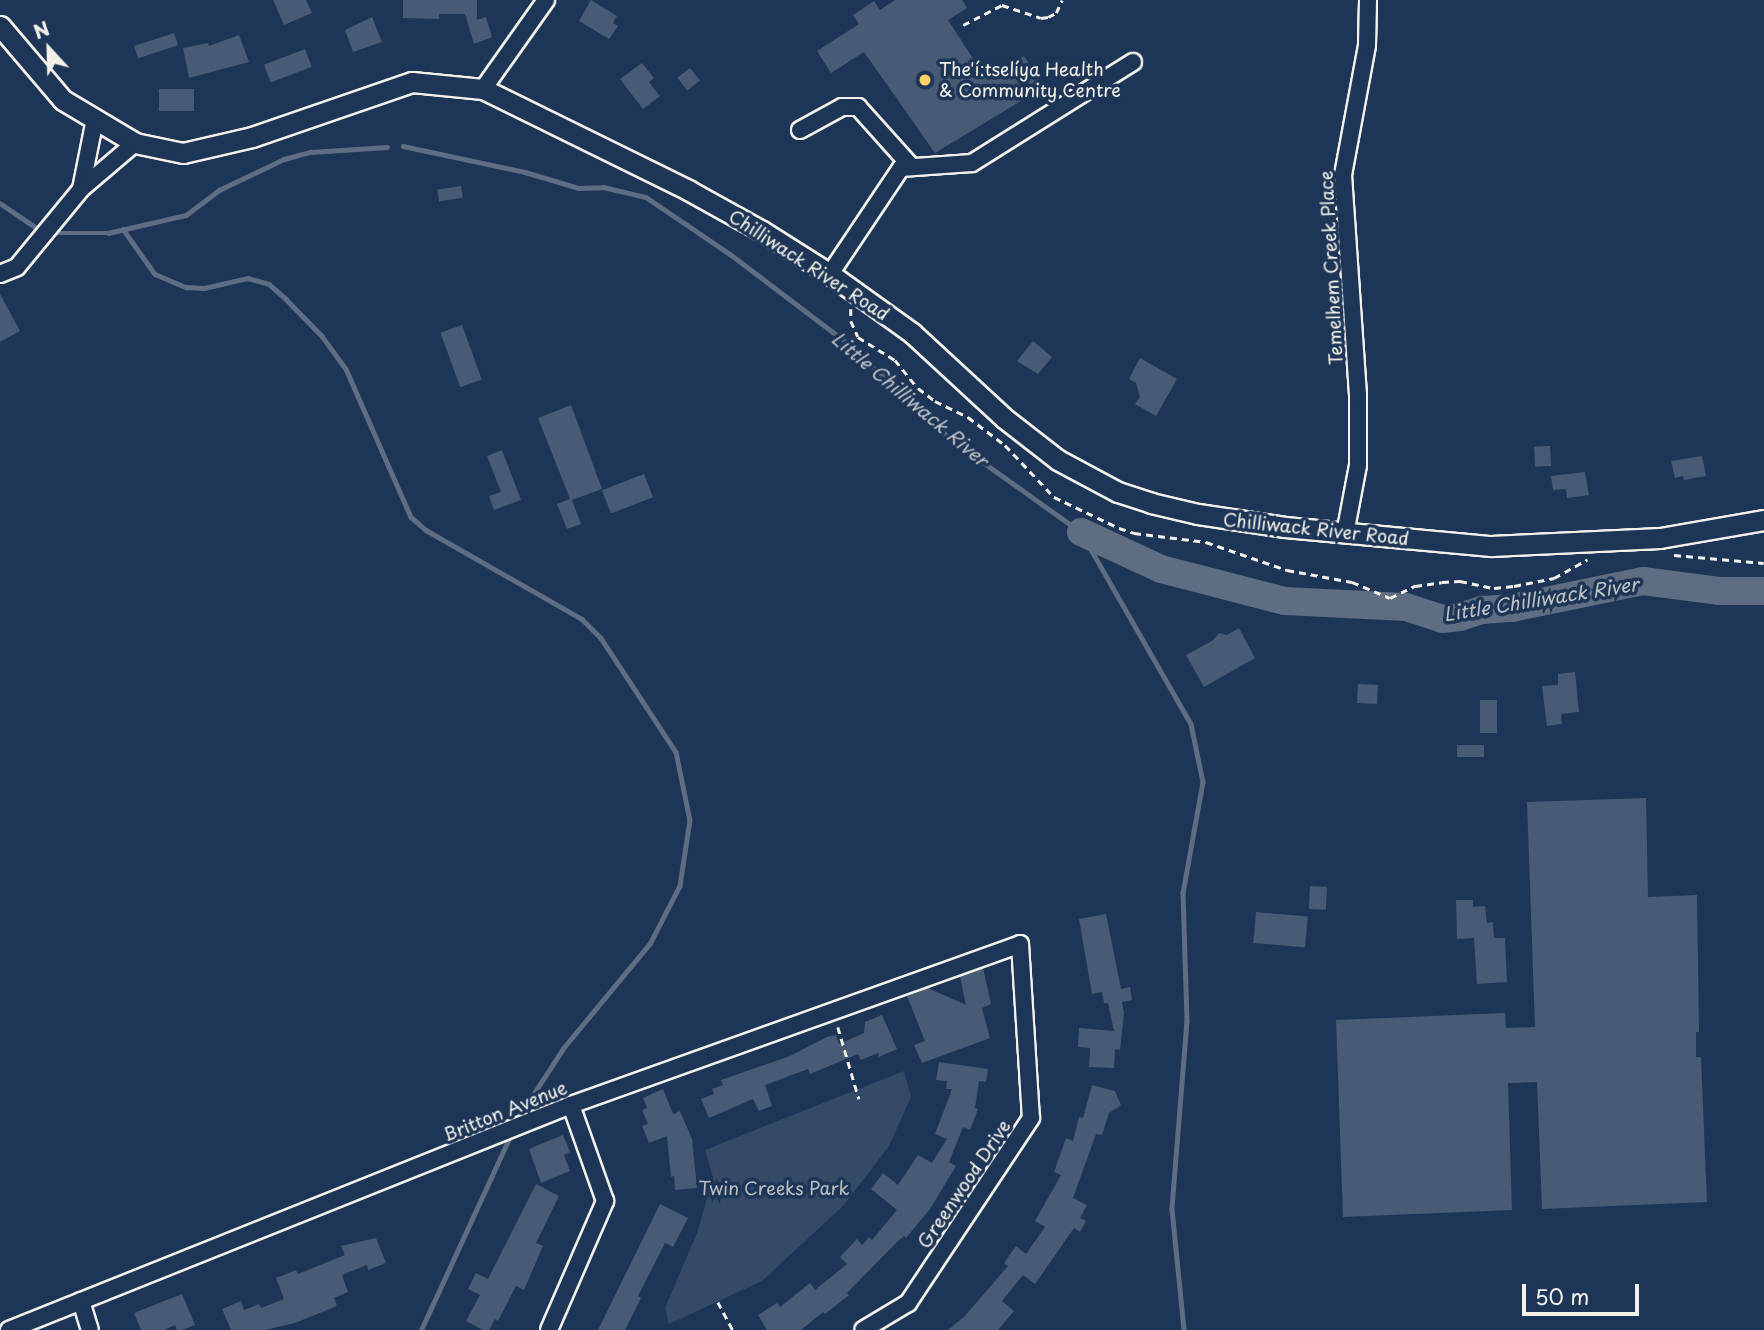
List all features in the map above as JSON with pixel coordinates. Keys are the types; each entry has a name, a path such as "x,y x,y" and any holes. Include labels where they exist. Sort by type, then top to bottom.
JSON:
{"main road":[{"name":"Chilliwack River Road","path":"0,26 63,100 135,143 183,153 252,137 412,82 483,89 688,190 830,274 912,333 1030,441 1090,479 1151,503 1198,514 1345,534 1492,546 1603,542 1708,531 1764,520"}],"street":[{"path":"483,89 546,0"},
{"name":"Temelhem Creek Place","path":"1345,534 1358,465 1358,395 1343,176 1367,45 1368,0"},
{"path":"830,274 895,173 909,165 972,163 1133,62"},
{"path":"800,130 842,107 858,107 909,165"},
{"path":"81,189 95,119"},
{"path":"0,274 17,267 81,189 135,143"},
{"name":"Britton Avenue","path":"9,1330 571,1105 1020,944"},
{"name":"Greenwood Drive","path":"863,1330 908,1303 1031,1118 1020,944"},
{"path":"549,1330 605,1201 571,1105"},
{"path":"80,1301 90,1330"}],"path":[{"path":"963,25 1002,5 1041,18 1048,17 1056,13 1062,0"},
{"path":"834,1010 859,1099"},
{"path":"718,1302 733,1330"}],"green space":[{"name":"Twin Creeks Park","path":"904,1071 911,1097 889,1146 844,1205 762,1281 669,1324 665,1308 697,1233 713,1177 705,1150"}],"building":[{"path":"273,0 306,0 312,13 284,25"},
{"path":"403,0 477,0 477,20 486,17 492,37 474,44 465,14 439,14 439,19 403,18"},
{"path":"591,0 617,16 613,23 618,26 609,39 579,21"},
{"name":"The'í:tselíya Health & Community Centre","path":"895,0 962,0 967,8 948,20 987,80 1024,56 1044,87 935,153 864,52 831,73 817,51 859,24 853,15 874,1 880,10"},
{"path":"372,17 382,42 353,52 345,30"},
{"path":"174,33 178,45 138,58 134,46"},
{"path":"239,35 249,62 189,78 183,48 208,43 209,46"},
{"path":"305,49 312,67 271,83 264,65"},
{"path":"642,63 654,78 649,82 660,96 643,109 620,79"},
{"path":"690,68 700,81 687,90 677,78"},
{"path":"159,89 194,89 194,111 159,111"},
{"path":"461,186 463,198 439,202 437,190"},
{"path":"0,294 20,331 0,342"},
{"path":"462,325 482,380 460,387 440,333"},
{"path":"1033,341 1052,357 1038,374 1017,361"},
{"path":"1140,358 1177,379 1156,416 1135,404 1140,397 1136,383 1129,379"},
{"path":"571,405 602,489 572,500 581,524 567,529 557,504 570,499 538,418"},
{"path":"1550,446 1551,466 1535,467 1534,447"},
{"path":"502,450 521,500 494,510 489,496 501,492 487,456"},
{"path":"1702,456 1706,476 1684,480 1683,476 1675,478 1671,461"},
{"path":"1585,472 1589,495 1567,498 1566,489 1553,490 1551,476"},
{"path":"644,474 653,497 611,513 602,490"},
{"path":"1239,628 1255,658 1204,687 1186,655 1212,641 1219,633 1227,635"},
{"path":"1575,672 1579,712 1561,714 1562,724 1547,726 1542,686 1558,685 1558,674"},
{"path":"1358,684 1378,685 1377,704 1357,703"},
{"path":"1480,700 1497,700 1497,733 1480,733"},
{"path":"1457,745 1484,745 1484,757 1457,757"},
{"path":"1646,798 1648,897 1697,895 1699,1032 1696,1032 1696,1057 1701,1057 1707,1202 1542,1209 1537,1082 1508,1083 1512,1210 1343,1217 1336,1020 1505,1013 1506,1028 1535,1027 1527,802"},
{"path":"1310,886 1327,887 1326,910 1309,909"},
{"path":"1456,900 1473,900 1473,907 1485,906 1487,923 1493,922 1494,938 1505,938 1507,982 1477,984 1474,938 1457,939"},
{"path":"1256,912 1308,917 1305,947 1253,943"},
{"path":"1106,914 1121,989 1130,987 1132,1000 1122,1002 1124,1013 1120,1050 1115,1049 1114,1068 1089,1067 1090,1048 1078,1047 1079,1028 1114,1031 1108,1003 1104,1003 1102,992 1092,994 1079,919"},
{"path":"983,968 991,1004 982,1008 990,1038 922,1063 914,1045 925,1041 907,996 928,988 966,1005 960,977"},
{"path":"882,1015 897,1049 879,1057 878,1053 861,1060 858,1054 810,1074 808,1069 765,1085 772,1106 759,1111 753,1099 709,1118 701,1099 714,1094 712,1089 723,1085 721,1080 790,1056 827,1037 836,1035 839,1044 864,1033 865,1022"},
{"path":"939,1062 988,1069 986,1082 979,1081 975,1108 978,1109 970,1130 963,1127 949,1162 956,1166 930,1209 906,1238 904,1236 895,1244 847,1293 849,1295 825,1314 823,1312 801,1330 767,1330 758,1315 777,1303 780,1307 810,1283 815,1290 847,1264 840,1257 857,1239 862,1245 869,1237 872,1240 897,1210 871,1189 883,1173 898,1185 918,1155 932,1163 947,1139 935,1134 952,1089 946,1089 947,1081 936,1080"},
{"path":"1092,1085 1115,1091 1121,1105 1109,1113 1102,1135 1096,1134 1073,1198 1087,1205 1080,1218 1086,1221 1080,1232 1074,1228 1035,1284 1023,1275 1002,1301 1014,1311 998,1330 948,1330 964,1317 1008,1266 1004,1263 1016,1246 1026,1254 1045,1227 1035,1221 1061,1175 1054,1172 1066,1138 1073,1141"},
{"path":"663,1089 673,1114 680,1111 692,1139 697,1188 675,1190 667,1136 649,1143 642,1126 648,1124 642,1110 647,1108 643,1098"},
{"path":"563,1135 570,1152 564,1155 570,1171 541,1183 529,1149"},
{"path":"536,1184 559,1196 536,1243 543,1246 524,1290 516,1286 498,1321 495,1319 489,1330 483,1330 466,1321 480,1295 468,1289 476,1273 488,1279"},
{"path":"660,1204 688,1218 673,1247 665,1243 638,1296 641,1298 625,1330 598,1330"},
{"path":"376,1238 386,1263 368,1270 367,1265 342,1275 348,1292 334,1298 337,1306 295,1323 265,1330 231,1330 222,1309 241,1301 244,1310 259,1304 261,1308 284,1299 276,1278 296,1270 298,1274 345,1255 341,1246"},
{"path":"182,1294 195,1325 182,1330 177,1330 175,1325 164,1330 141,1330 134,1313"}],"waterway":[{"path":"403,146 525,172 579,188 603,187 646,197 730,254 846,342 952,440 1081,532 1191,724 1203,782 1183,893 1187,1021 1172,1209 1184,1330"},
{"name":"Little Chilliwack River","path":"50,233 108,233 186,215 219,190 284,159 311,152 387,147"},
{"name":"Little Chilliwack River","path":"0,203 41,231"},
{"path":"123,229 155,274 186,287 204,288 248,278 269,284 286,299 322,336 346,369 411,517 426,530 582,619 601,638 676,752 690,820 680,886 650,944 564,1048 516,1122"},
{"name":"Little Chilliwack River","path":"1081,532 1161,569 1285,601 1406,607 1442,619 1482,610 1512,608 1643,581 1720,591 1764,591"},
{"path":"421,1330 511,1134"}],"place":[{"name":"The'í:tselíya Health & Community Centre","path":"925,80"}]}
